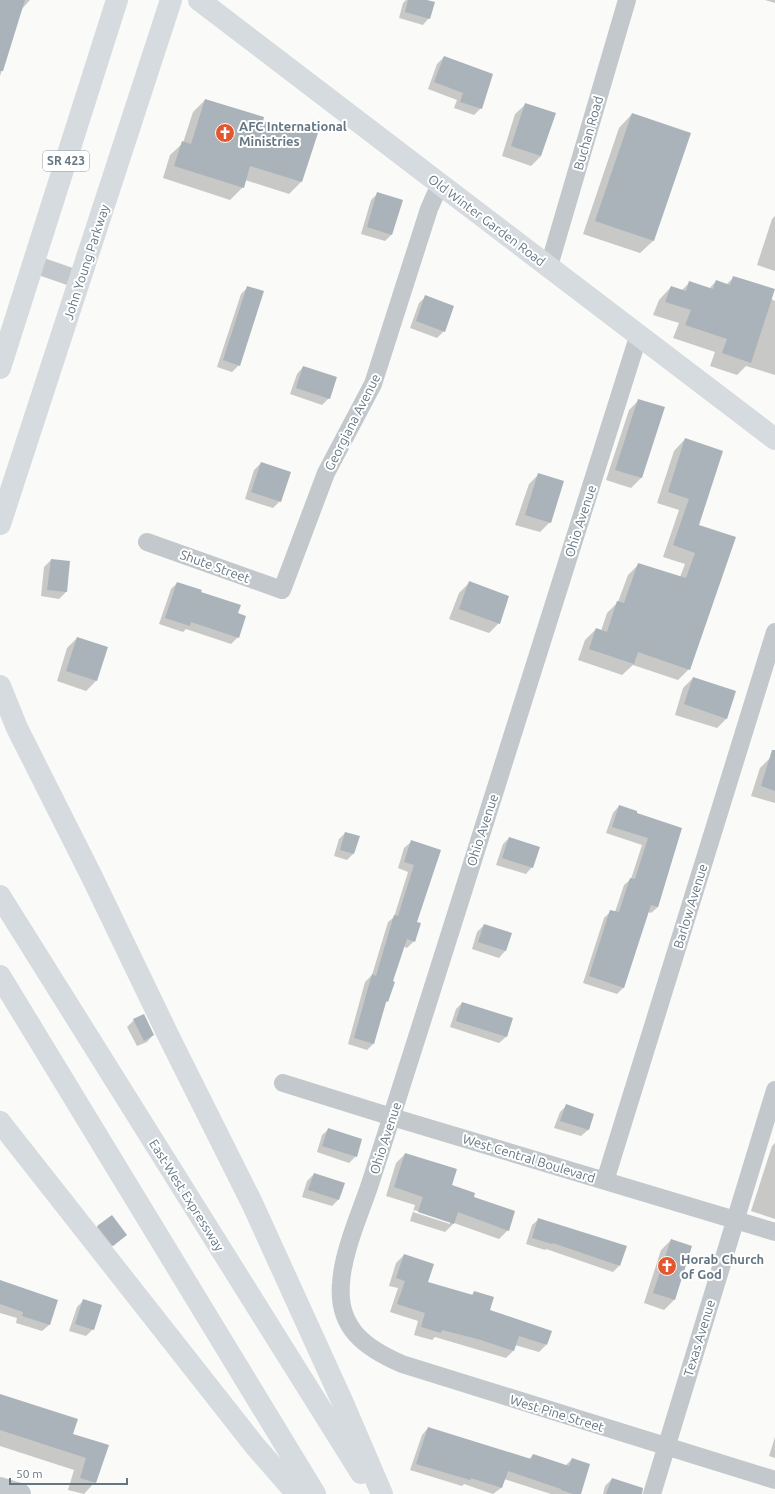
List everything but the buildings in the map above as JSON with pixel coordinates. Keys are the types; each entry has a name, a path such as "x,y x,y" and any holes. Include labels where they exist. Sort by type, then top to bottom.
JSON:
{"main road":[{"name":"SR 423","path":"0,368 117,0"},
{"name":"John Young Parkway","path":"0,524 171,0"},
{"name":"Old Winter Garden Road","path":"199,0 775,439"},
{"path":"0,686 17,728 89,870 172,1044 252,1204 343,1403 382,1494"},
{"path":"0,708 17,728"},
{"name":"East-West Expressway","path":"0,896 374,1494"},
{"path":"0,976 315,1494"},
{"path":"0,1122 254,1446 297,1494"}],"street":[{"name":"Buchan Road","path":"549,266 627,0"},
{"name":"Georgiana Avenue","path":"282,590 326,473 374,384 429,209 440,184"},
{"path":"34,264 80,280"},
{"name":"Ohio Avenue","path":"349,1326 342,1306 340,1284 345,1258 392,1117 639,334"},
{"name":"Shute Street","path":"148,542 282,590"},
{"name":"Barlow Avenue","path":"605,1181 775,632"},
{"name":"West Central Boulevard","path":"283,1083 775,1232"},
{"name":"Texas Avenue","path":"652,1494 734,1219 775,1090"},
{"name":"West Pine Street","path":"349,1326 363,1343 382,1355 402,1364 775,1480"},
{"path":"0,1488 20,1494"}],"place":[{"name":"AFC International Ministries","path":"225,133"},
{"name":"Horab Church of God","path":"667,1266"}]}
